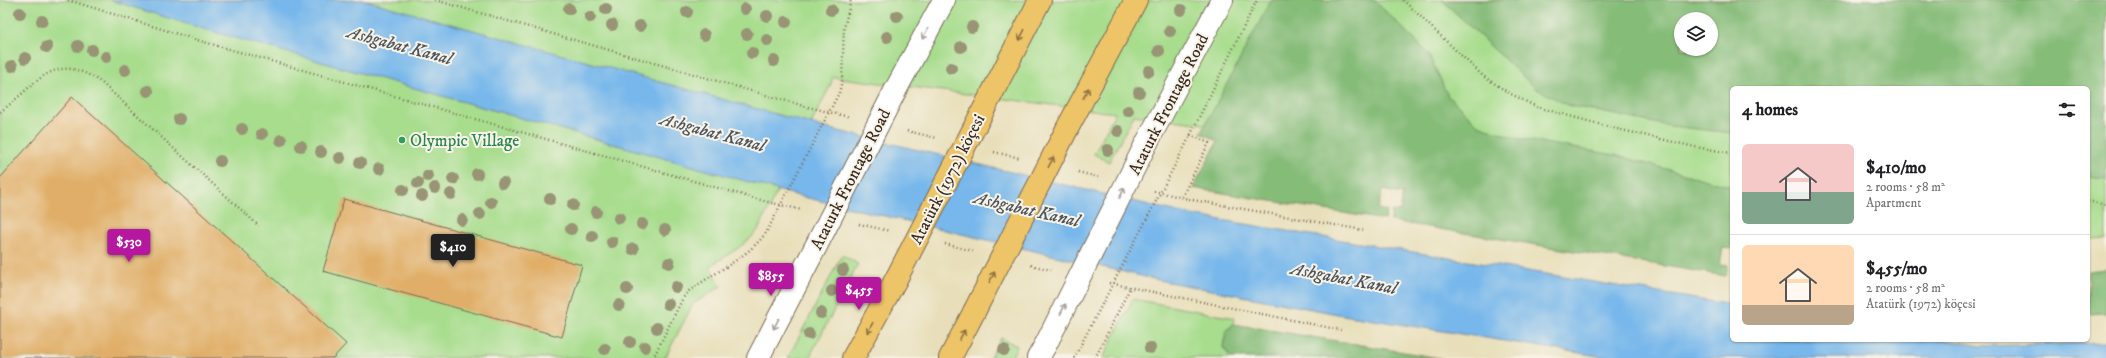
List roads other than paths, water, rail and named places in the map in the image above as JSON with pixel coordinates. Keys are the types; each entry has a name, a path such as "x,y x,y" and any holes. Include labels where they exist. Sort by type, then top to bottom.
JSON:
{"main road":[{"name":"Atatürk (1972) köçesi","path":"853,358 895,281 1040,0"},
{"path":"950,358 1068,127 1136,0"}],"street":[{"name":"Ataturk Frontage Road","path":"758,358 896,89 944,0"},
{"name":"Ataturk Frontage Road","path":"1042,351 1145,146 1222,0"}],"water":[{"name":"Ashgabat Kanal","path":"110,0 365,0 826,128 1191,215 1730,305 1730,342 1957,342 1980,346 2106,343 2106,358 1610,358 1343,315 1158,280 795,195 200,28"}],"place":[{"name":"Olympic Village","path":"402,140"}]}
